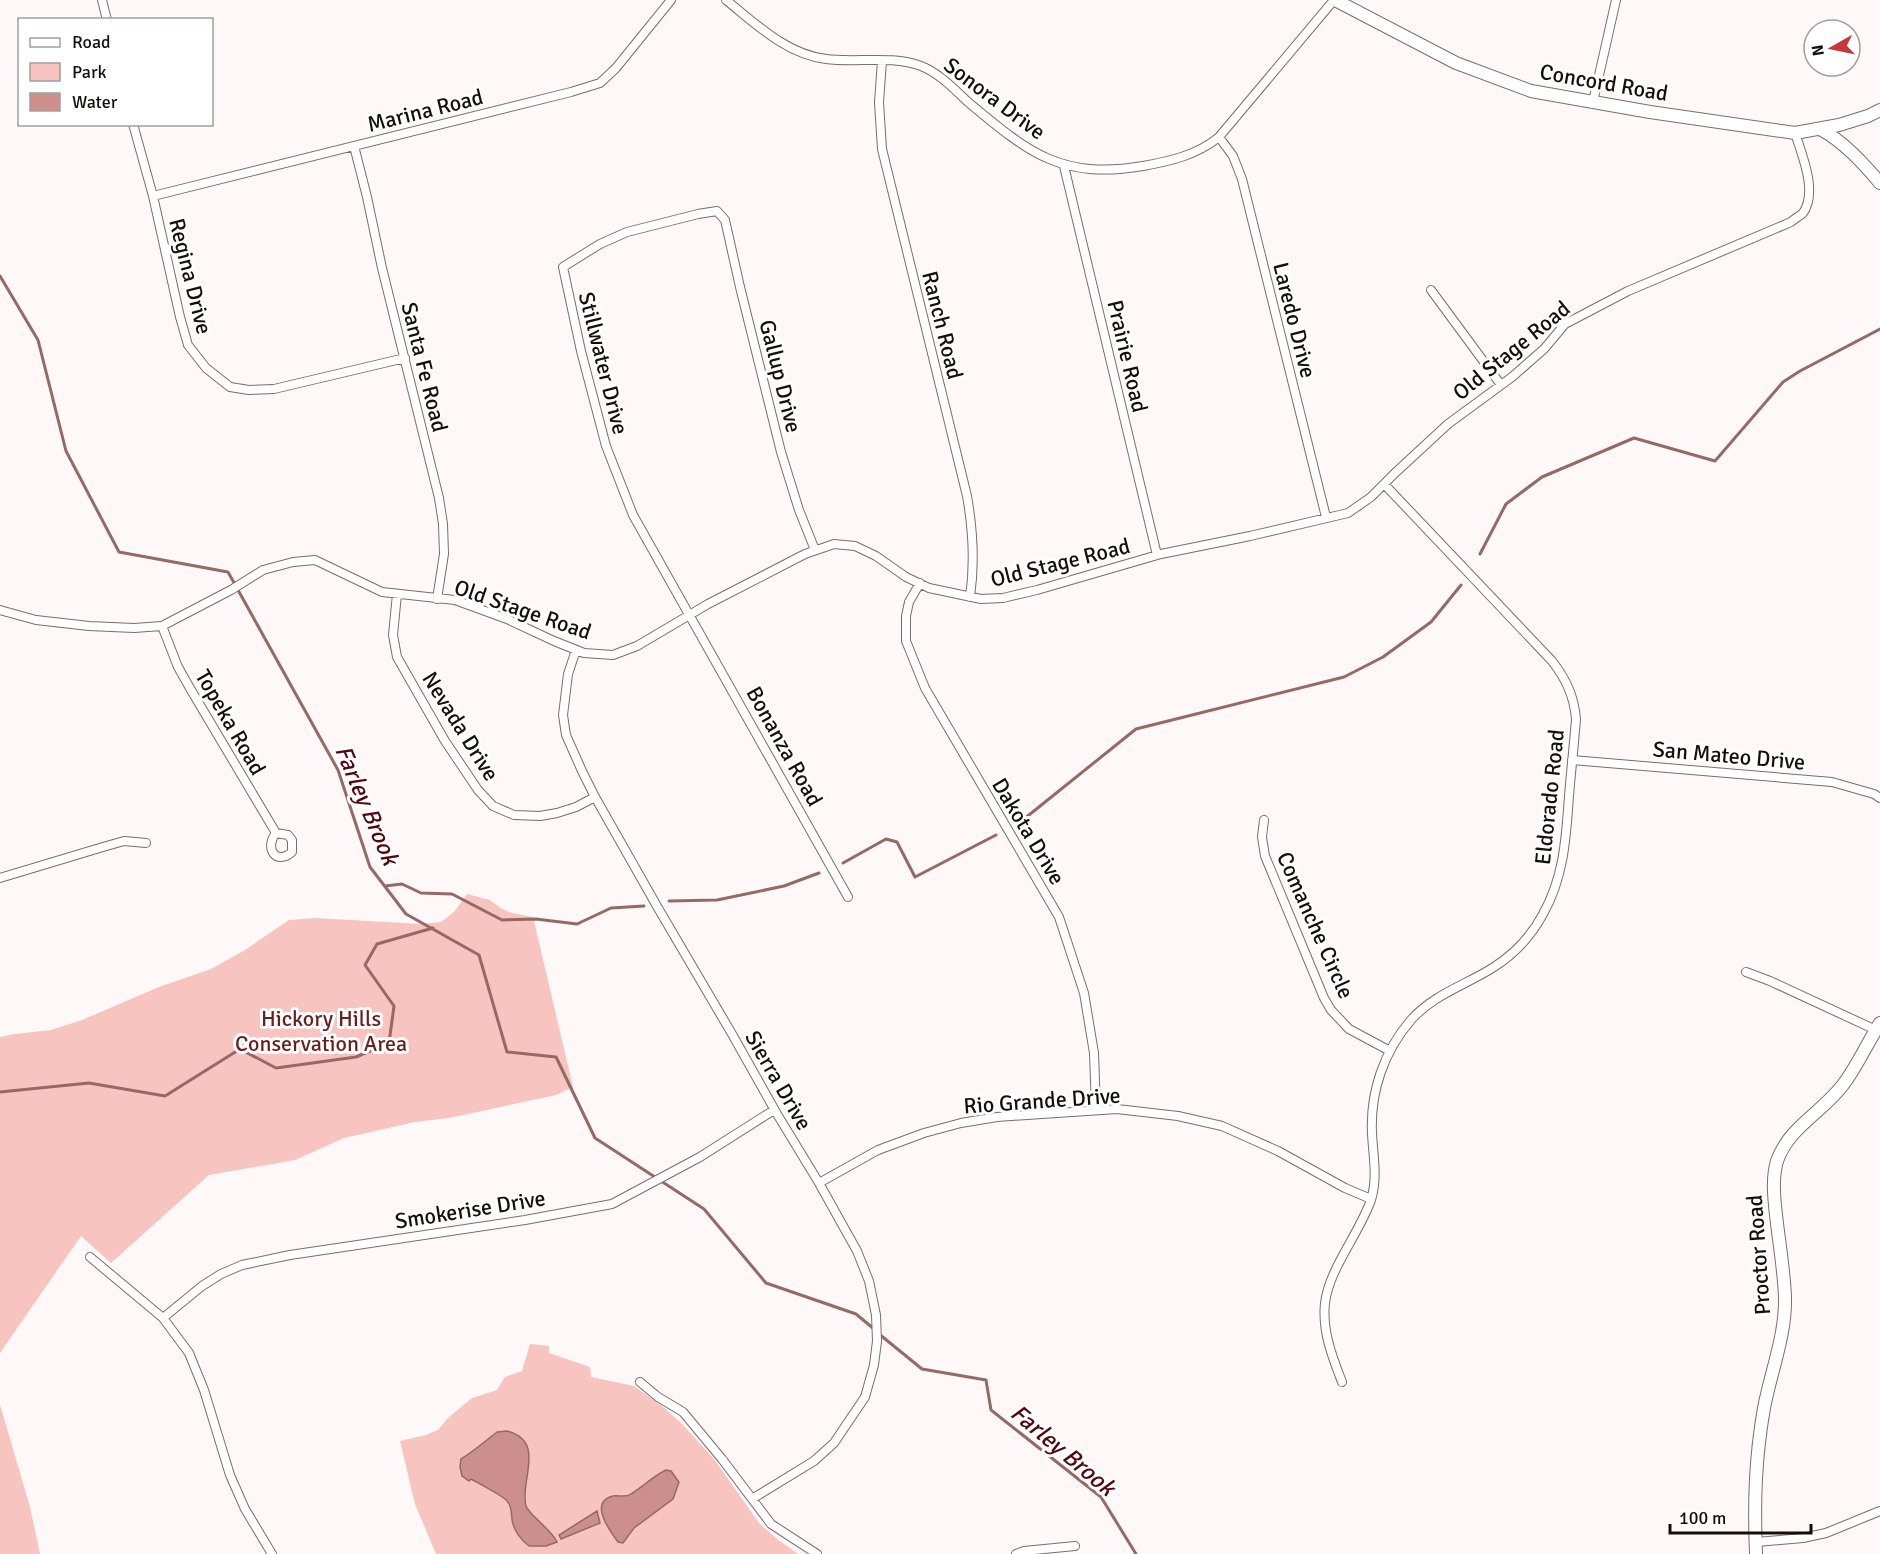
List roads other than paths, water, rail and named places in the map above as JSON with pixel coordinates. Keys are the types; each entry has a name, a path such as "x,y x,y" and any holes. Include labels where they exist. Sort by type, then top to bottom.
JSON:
{"main road":[{"name":"Concord Road","path":"1334,0 1467,67 1531,91 1795,133 1839,125 1880,110"},
{"path":"1820,129 1838,141 1880,183"},
{"name":"Proctor Road","path":"1756,1548 1754,1497 1757,1454 1764,1407 1785,1314 1785,1294 1774,1198 1777,1162 1784,1145 1793,1132 1828,1102 1845,1082 1878,1027"}],"street":[{"path":"102,0 106,18"},
{"name":"Marina Road","path":"153,196 600,83 616,68 671,0"},
{"name":"Sonora Drive","path":"726,0 766,32 795,50 828,59 903,62 924,67 1021,145 1064,166 1107,170 1161,162 1195,152 1219,137 1334,0"},
{"path":"1593,102 1616,0"},
{"name":"Ranch Road","path":"882,61 879,102 882,148 967,496 973,547 970,597"},
{"name":"Regina Drive","path":"135,126 188,345 206,368 230,387 249,390 274,389 405,358"},
{"name":"Old Stage Road","path":"0,610 36,620 89,626 134,628 162,626 221,596 263,570 293,562 315,560 382,592 455,600 507,619 584,653 613,655 637,646 752,580 805,554 834,544 855,546 929,588 981,599 1003,598 1157,555 1348,513 1371,497 1448,424 1501,385 1544,349 1565,324 1628,291 1791,222 1803,213 1810,194 1807,174 1795,133"},
{"name":"Laredo Drive","path":"1219,137 1233,156 1242,179 1326,517"},
{"name":"Santa Fe Road","path":"354,146 439,498 444,554 437,599"},
{"name":"Prairie Road","path":"1064,166 1157,555"},
{"name":"Gallup Drive","path":"717,211 725,220 782,453 799,510 815,550"},
{"name":"Stillwater Drive","path":"690,614 633,515 606,446 581,351 563,267 600,244 627,232 717,211"},
{"path":"1431,290 1501,385"},
{"name":"Eldorado Road","path":"1342,1382 1325,1330 1325,1303 1331,1281 1371,1199 1376,1167 1372,1109 1379,1079 1390,1051 1410,1021 1422,1009 1450,989 1501,962 1522,943 1542,916 1561,871 1575,711 1572,694 1564,677 1545,653 1384,484"},
{"name":"Dakota Drive","path":"920,583 909,603 906,616 906,641 925,688 1059,917 1080,977 1088,1012 1094,1053 1095,1110"},
{"name":"Nevada Drive","path":"397,594 393,635 397,657 445,741 478,790 493,806 514,815 540,816 576,807 595,797"},
{"name":"Bonanza Road","path":"690,614 848,897"},
{"name":"Topeka Road","path":"162,626 178,667 276,833"},
{"name":"Sierra Drive","path":"576,650 568,674 563,715 566,735 595,797 774,1110 819,1183 857,1251 869,1281 876,1315 877,1341 874,1365 865,1397 834,1443 814,1461 752,1499"},
{"name":"San Mateo Drive","path":"1572,760 1832,782 1874,794 1880,798"},
{"name":"Comanche Circle","path":"1264,820 1262,837 1265,856 1324,998 1340,1022 1390,1051"},
{"path":"0,878 103,846 124,841 146,843"},
{"path":"1746,972 1878,1027"},
{"name":"Rio Grande Drive","path":"819,1183 878,1150 924,1133 961,1123 998,1117 1117,1109 1178,1116 1222,1126 1278,1151 1345,1188 1371,1199"},
{"name":"Smokerise Drive","path":"163,1318 202,1286 242,1265 290,1255 525,1220 612,1204 700,1157 774,1110"},
{"path":"90,1257 163,1318 189,1353 204,1390 230,1475 245,1509 272,1554"},
{"path":"640,1382 658,1397 683,1412 771,1524 817,1554"},
{"path":"1756,1548 1826,1533 1880,1511"},
{"path":"1016,1554 1024,1551 1075,1546"}],"water":[{"path":"507,1431 519,1436 526,1444 529,1453 526,1506 557,1542 546,1546 529,1546 516,1531 509,1503 497,1493 462,1476 461,1459 497,1432"},
{"path":"666,1470 671,1471 679,1482 673,1499 634,1528 623,1543 618,1542 603,1517 602,1504 613,1496 631,1494"},
{"path":"597,1511 600,1523 561,1539 559,1535"}],"waterway":[{"name":"Farley Brook","path":"0,276 38,340 66,451 119,552 228,572 338,770 370,867 406,914 479,955 507,1052 556,1057 595,1138 704,1209 766,1283 856,1314 874,1329"},
{"path":"1480,554 1506,504 1542,477 1634,438 1715,461 1783,382 1880,329"},
{"path":"1019,823 1136,729 1344,677 1383,657 1431,622 1461,585"},
{"path":"843,863 886,839 897,842 915,877 996,835"},
{"path":"669,901 717,900 784,886 819,873"},
{"path":"385,886 402,884 421,893 452,894 502,920 536,919 577,924 611,908 644,906"},
{"path":"0,1092 89,1083 165,1096 240,1049 276,1068 356,1057 389,1043 394,1006 365,965 377,944 433,928"},
{"name":"Farley Brook","path":"879,1334 922,1369 986,1380 991,1410 1101,1497 1136,1554"}],"park label":[{"name":"Hickory Hills Conservation Area","path":"321,1030"}]}
